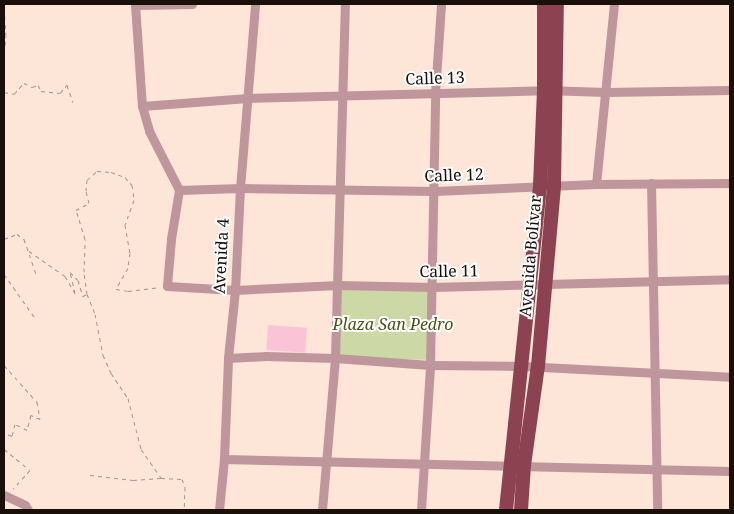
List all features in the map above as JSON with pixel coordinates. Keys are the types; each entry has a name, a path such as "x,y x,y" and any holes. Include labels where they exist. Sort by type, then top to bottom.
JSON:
{"highway":[{"name":"Avenida Bolívar","path":"521,510 524,466 538,366 554,185 544,4"},
{"name":"Avenida Bolívar","path":"506,510 523,366 557,4"}],"street":[{"path":"167,286 170,239 179,190 149,131 142,106 135,4 192,4"},
{"name":"Avenida 4","path":"219,510 224,459 228,358 235,290 240,188 255,4"},
{"path":"322,510 335,358 338,285 338,190 345,4"},
{"path":"421,510 430,364 436,93 441,4"},
{"path":"596,184 614,4"},
{"name":"Calle 13","path":"142,106 248,98 550,90 606,92 730,90"},
{"path":"651,183 657,510"},
{"name":"Calle 12","path":"179,190 240,188 435,191 554,185 730,183"},
{"name":"Calle 11","path":"167,286 235,290 338,285 432,286 730,279"},
{"path":"228,358 266,356 335,358 430,364 538,366 654,374 730,376"},
{"path":"224,459 510,464 657,470 730,470"},
{"path":"5,496 25,505 28,510"}],"path":[{"path":"4,4 6,36 4,52"},
{"path":"4,92 14,94 24,83 32,87 38,85 41,91 60,93 67,85 73,102"},
{"path":"161,478 141,448 128,398 111,373 103,355 94,314 87,294 84,272 85,239 76,210 89,203 86,191 88,180 97,171 125,177 132,185 134,200 125,225 130,258 128,268 116,289 128,291 167,286"},
{"path":"4,239 17,234 24,239 37,276"},
{"path":"29,251 65,276 75,293 70,272 78,280 83,296 87,294"},
{"path":"4,274 35,318"},
{"path":"4,364 37,402 40,419 31,415 27,430 15,424 12,436 4,433"},
{"path":"4,449 30,470 5,496"},
{"path":"90,475 134,480 182,478 185,487 184,510"}],"green space":[{"name":"Plaza San Pedro","path":"338,285 432,287 431,360 337,358"}],"building":[{"path":"268,325 307,328 305,353 266,350"}]}
